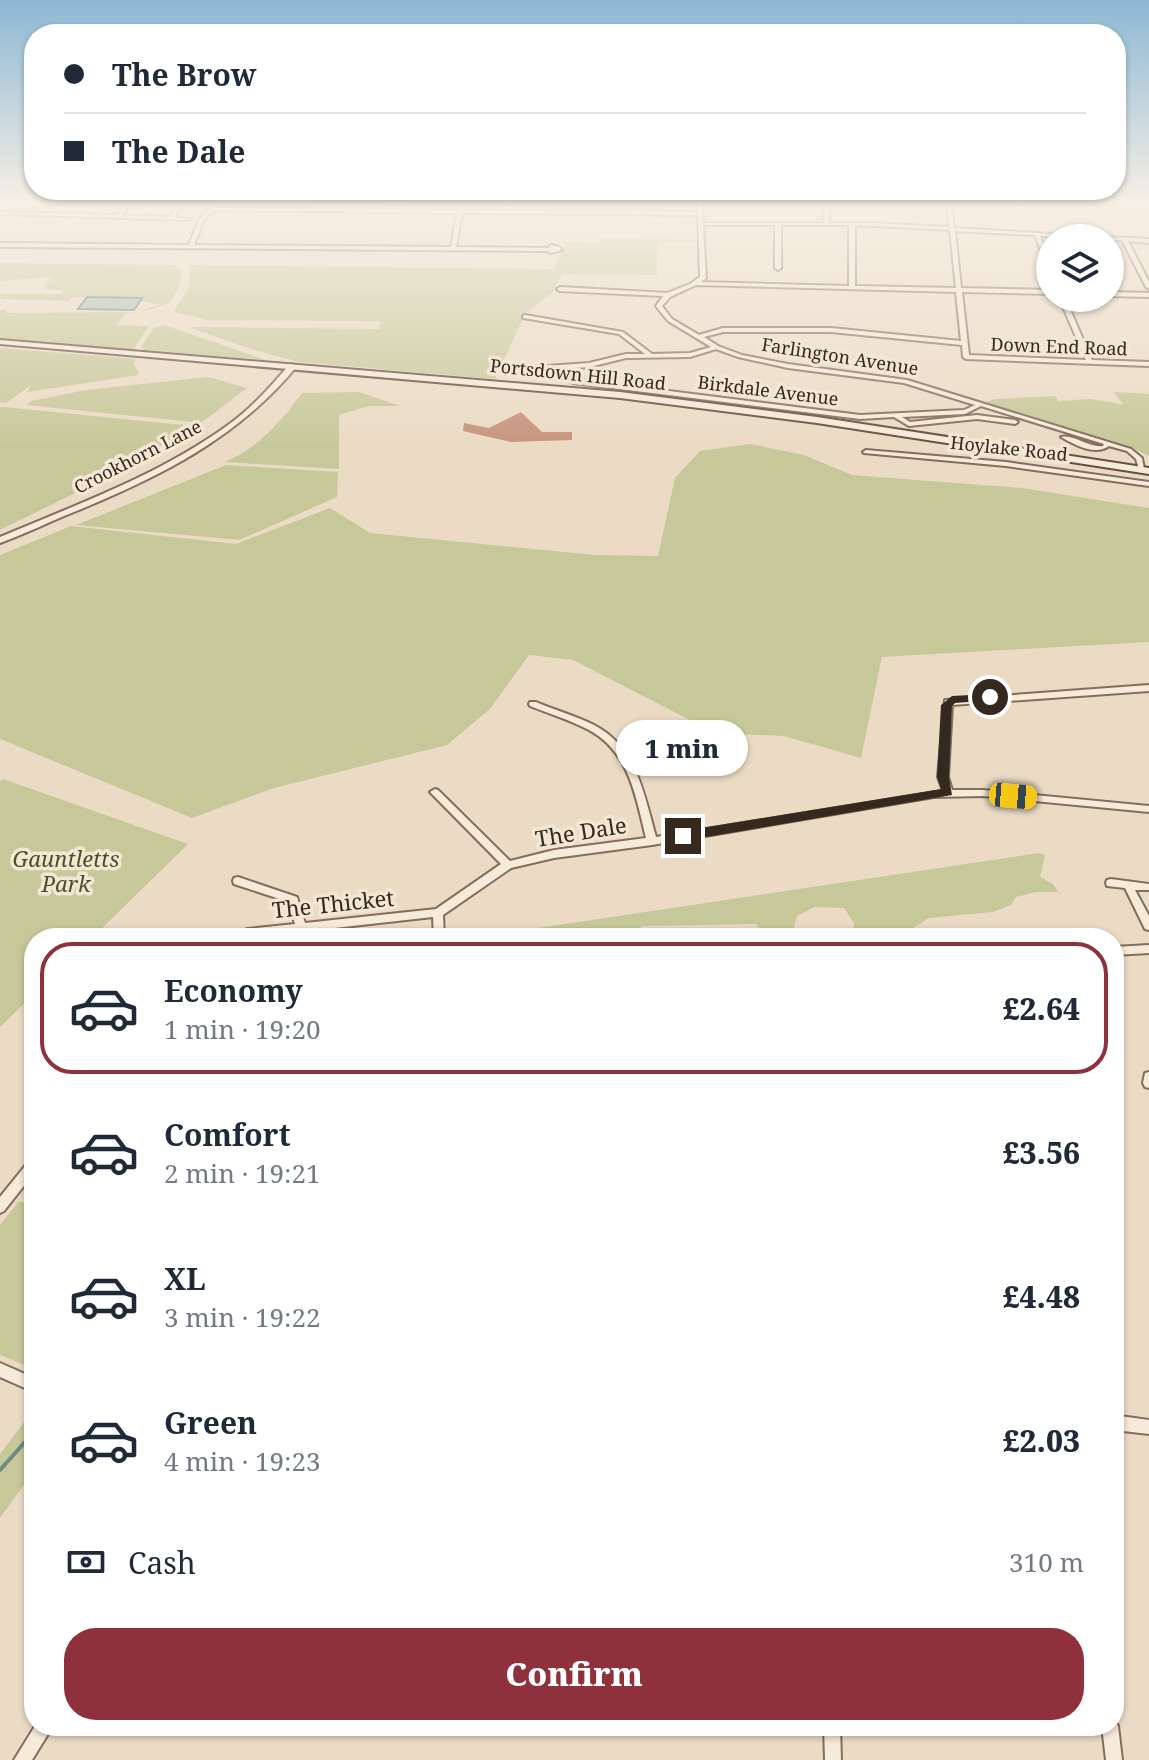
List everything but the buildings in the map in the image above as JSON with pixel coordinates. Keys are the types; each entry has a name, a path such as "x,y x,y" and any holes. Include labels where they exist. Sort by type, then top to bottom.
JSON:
{"main road":[{"name":"Portsdown Hill Road","path":"0,342 620,395 817,420 1145,470"}],"street":[{"path":"852,283 852,288"},
{"path":"698,337 723,330 831,330 964,343 957,283"},
{"path":"560,289 667,295 697,284 1036,292"},
{"path":"1124,294 1149,295"},
{"name":"Farlington Avenue","path":"667,295 659,306 662,313 716,347 776,365 905,381 1108,443 1135,454 1145,470"},
{"path":"1068,312 1090,362"},
{"path":"529,319 621,333 650,355"},
{"name":"Down End Road","path":"964,343 968,358 1149,364"},
{"path":"504,371 557,369 626,356 690,355 716,347"},
{"name":"Crookhorn Lane","path":"0,540 169,464 248,414 293,366"},
{"name":"Birkdale Avenue","path":"557,369 560,376 573,381 860,417 965,412 979,405"},
{"path":"897,417 905,424 915,425 959,418 1003,420 1056,433 1094,449 1102,450 1108,443"},
{"name":"Hoylake Road","path":"866,452 1006,464 1149,484"},
{"path":"948,792 943,777 946,705 952,700 1149,688"},
{"path":"533,704 599,732 619,749 630,767 652,841"},
{"path":"435,792 508,865"},
{"name":"The Dale","path":"438,913 508,865 554,854 948,792 1149,809"},
{"path":"238,881 293,900 301,927"},
{"path":"1111,883 1145,887"},
{"path":"1128,885 1149,926"},
{"path":"438,913 439,928"},
{"name":"The Thicket","path":"295,928 438,913"},
{"path":"1124,950 1149,949"},
{"path":"0,1207 24,1177"},
{"path":"0,1370 24,1381"},
{"path":"1124,1423 1149,1427"},
{"path":"22,1760 38,1736"},
{"path":"832,1736 833,1760"},
{"path":"1111,1736 1114,1760"}],"green space":[{"path":"47,283 179,283 165,305 141,310 161,305 140,301 142,298 72,297 69,301 1,299 0,294 61,294 64,290 43,289"},
{"path":"189,283 557,283 552,293 525,314 495,379 299,362 248,348 189,327 379,329 380,321 208,320 174,312"},
{"path":"0,310 7,310 6,313 140,312 125,313 117,325 149,326 133,350 0,339"},
{"path":"164,325 266,360 144,350 141,347 154,328"},
{"path":"0,348 136,359 134,363 139,375 27,392 31,385 6,403 0,402"},
{"path":"208,377 247,388 201,423 27,405 31,401 86,390"},
{"path":"359,392 400,406 369,406 339,415 339,469 225,462 268,433 302,393"},
{"path":"1114,392 1149,394 1149,456 1126,445 981,404 995,399 1056,396 1058,401 1090,399 1123,404"},
{"path":"0,407 194,426 110,476 0,530"},
{"path":"750,444 804,455 852,475 1022,488 1149,508 1149,642 882,657 861,758 784,736 715,733 573,660 529,655 490,709 447,745 274,788 192,818 0,739 0,555 71,526 236,544 330,508 370,533 595,555 658,556 675,478 700,451"},
{"path":"226,465 338,472 337,497 239,540 76,525"},
{"name":"Gauntletts Park","path":"3,779 188,844 102,928 24,928 24,1004 0,1027 0,781"},
{"path":"1039,853 1045,855 1040,877 1053,884 1058,892 1036,892 1016,897 1011,905 993,912 929,918 913,928 854,928 854,923 844,908 815,907 797,916 794,928 759,928 756,924 538,928"},
{"path":"19,1201 24,1203 24,1365 0,1355 0,1225"},
{"path":"24,1422 24,1485 0,1518 0,1454"}],"shaded area":[{"path":"87,297 142,298 134,310 78,309"}],"waterway":[{"path":"0,1470 24,1443"}],"route":[{"path":"683,836 948,792 943,777 946,705 952,700 990,697"}]}
